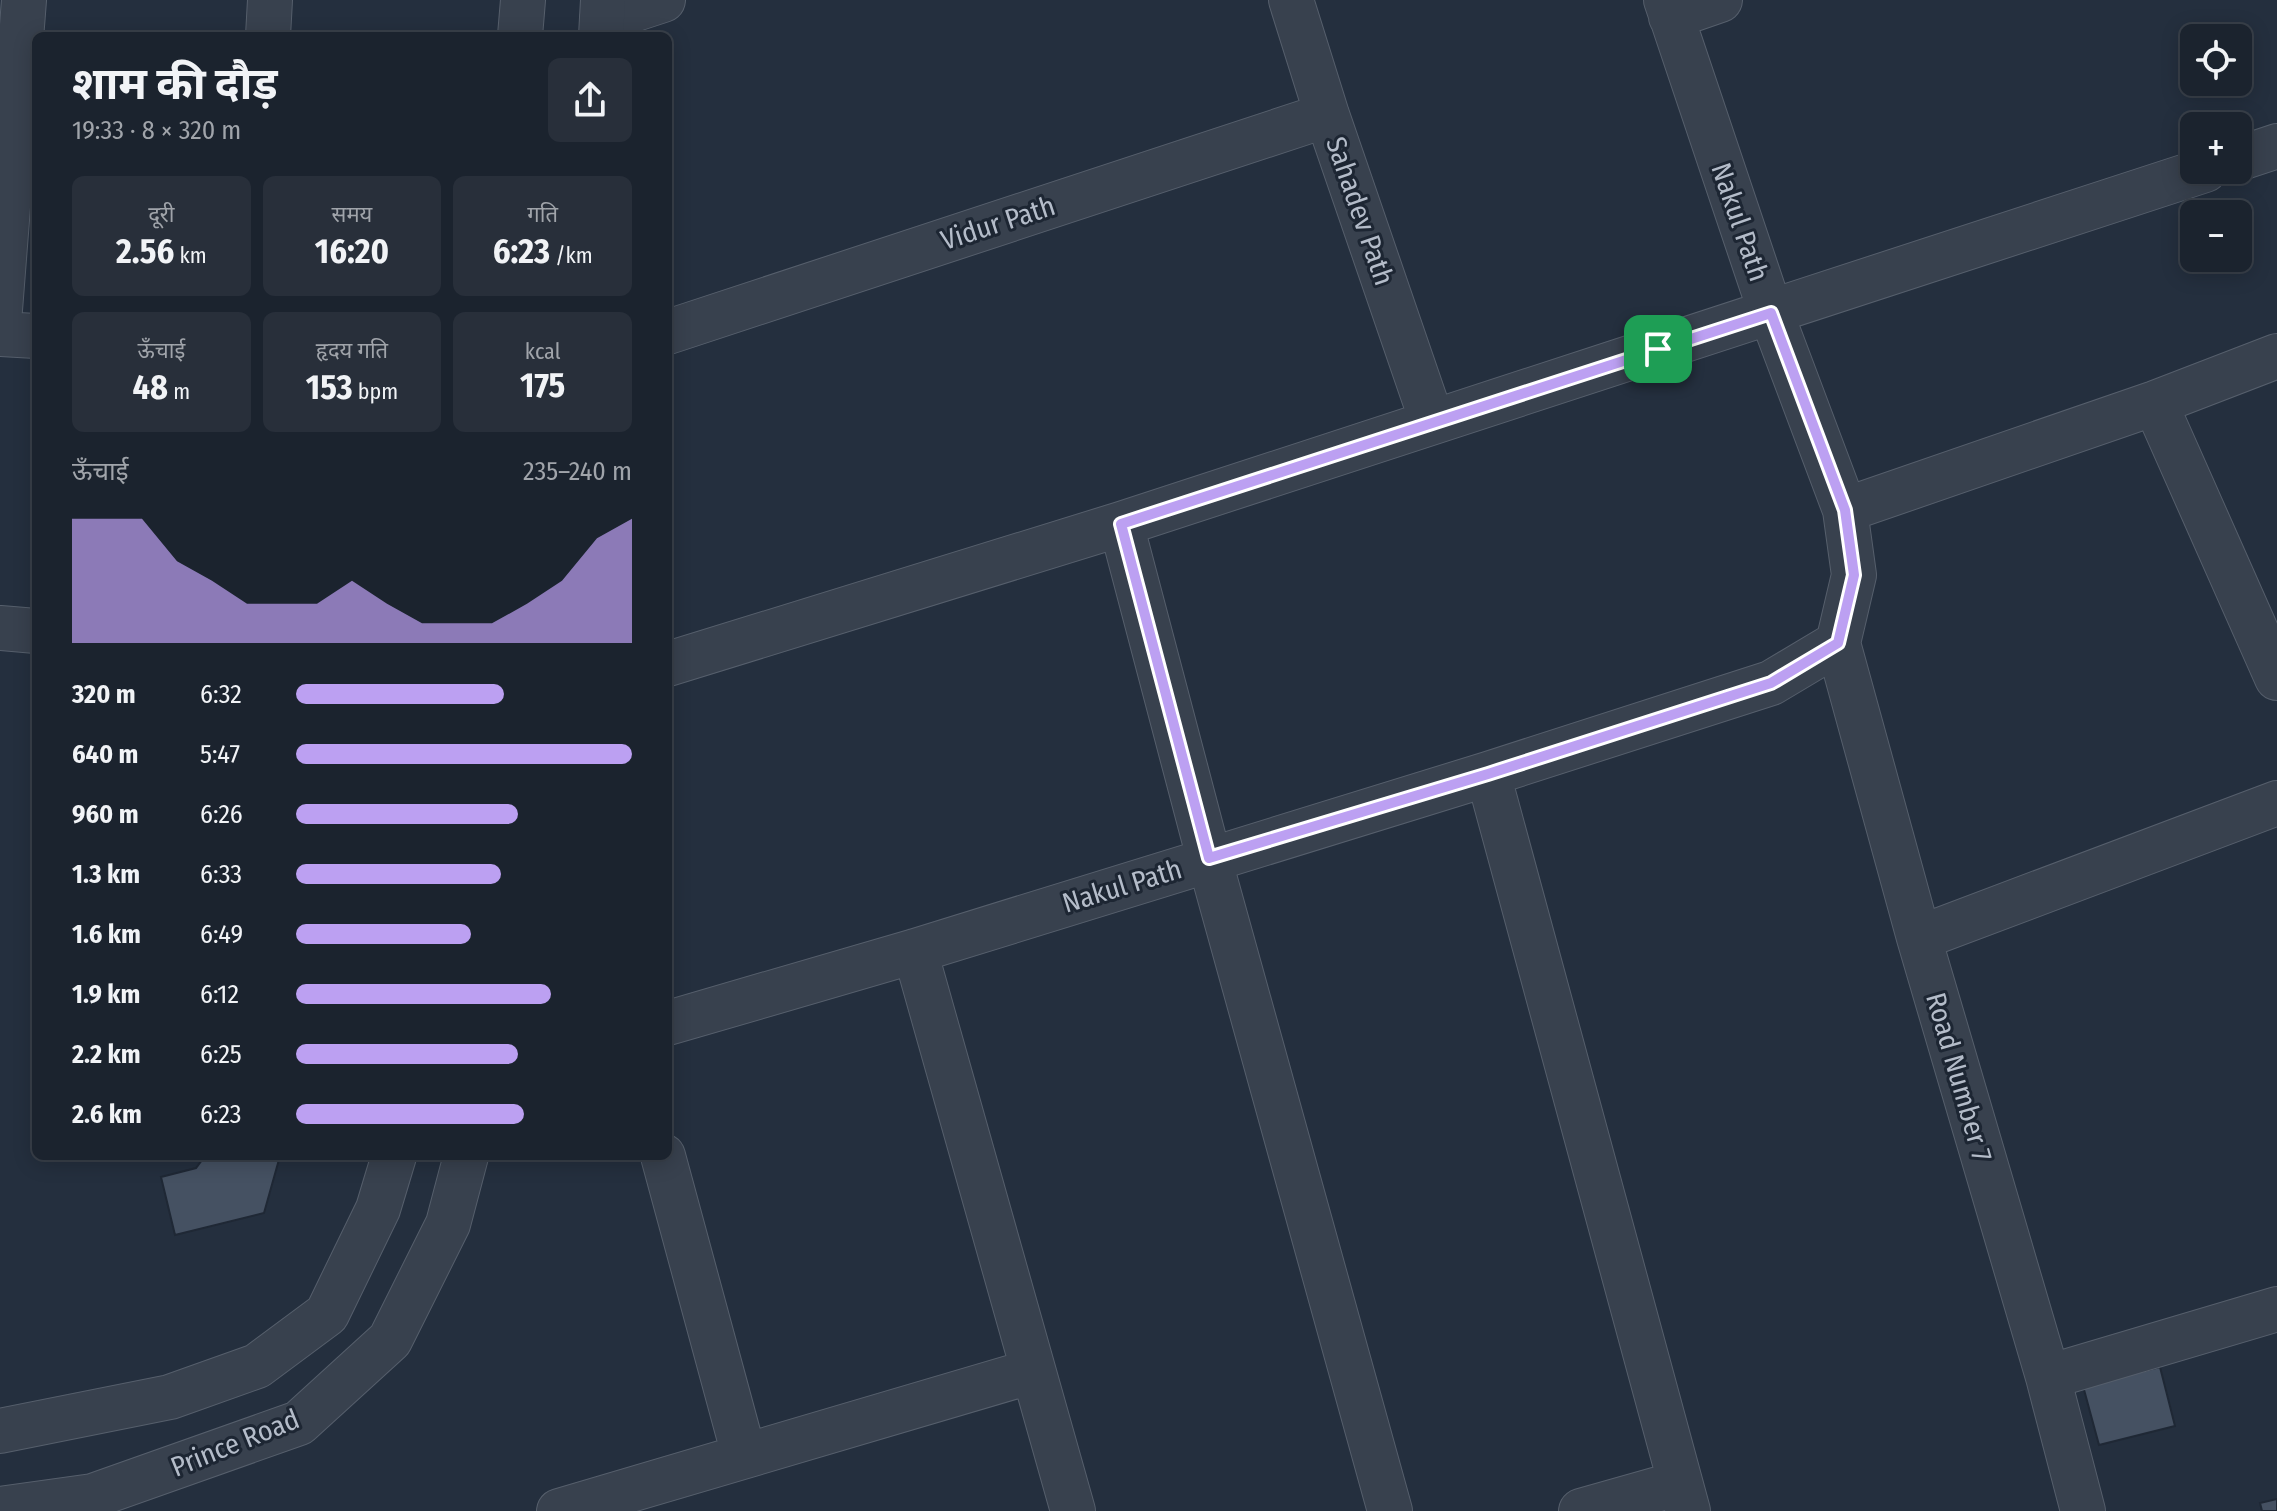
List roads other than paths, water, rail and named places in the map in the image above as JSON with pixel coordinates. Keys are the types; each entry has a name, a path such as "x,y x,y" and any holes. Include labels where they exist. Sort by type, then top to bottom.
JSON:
{"street":[{"path":"0,310 24,0"},
{"path":"268,32 270,0"},
{"path":"520,32 523,0"},
{"path":"602,19 663,0"},
{"name":"Sahadev Path","path":"1291,0 1432,421"},
{"path":"1669,8 1720,0"},
{"name":"Nakul Path","path":"672,1022 915,951 1771,683 1838,643 1854,575 1845,510 1771,313 1669,8"},
{"name":"Vidur Path","path":"672,331 1327,115"},
{"path":"2252,154 2277,146"},
{"path":"672,663 1121,524 2180,178"},
{"path":"0,334 32,336"},
{"path":"1845,510 2155,403 2277,356"},
{"path":"2155,403 2277,678"},
{"path":"1121,524 1209,858 1390,1511"},
{"path":"0,628 32,631"},
{"name":"Road Number 7","path":"1838,643 1919,938 2048,1377 2083,1511"},
{"path":"1488,774 1684,1497 1581,1511"},
{"path":"1919,938 2277,803"},
{"path":"915,951 1073,1511"},
{"path":"0,1431 170,1397 257,1366 327,1314 378,1209 393,1160"},
{"name":"Prince Road","path":"0,1509 96,1503 299,1423 390,1340 448,1224 465,1160"},
{"path":"664,1160 744,1455"},
{"path":"2048,1377 2277,1309"},
{"path":"559,1511 1033,1371"}]}
